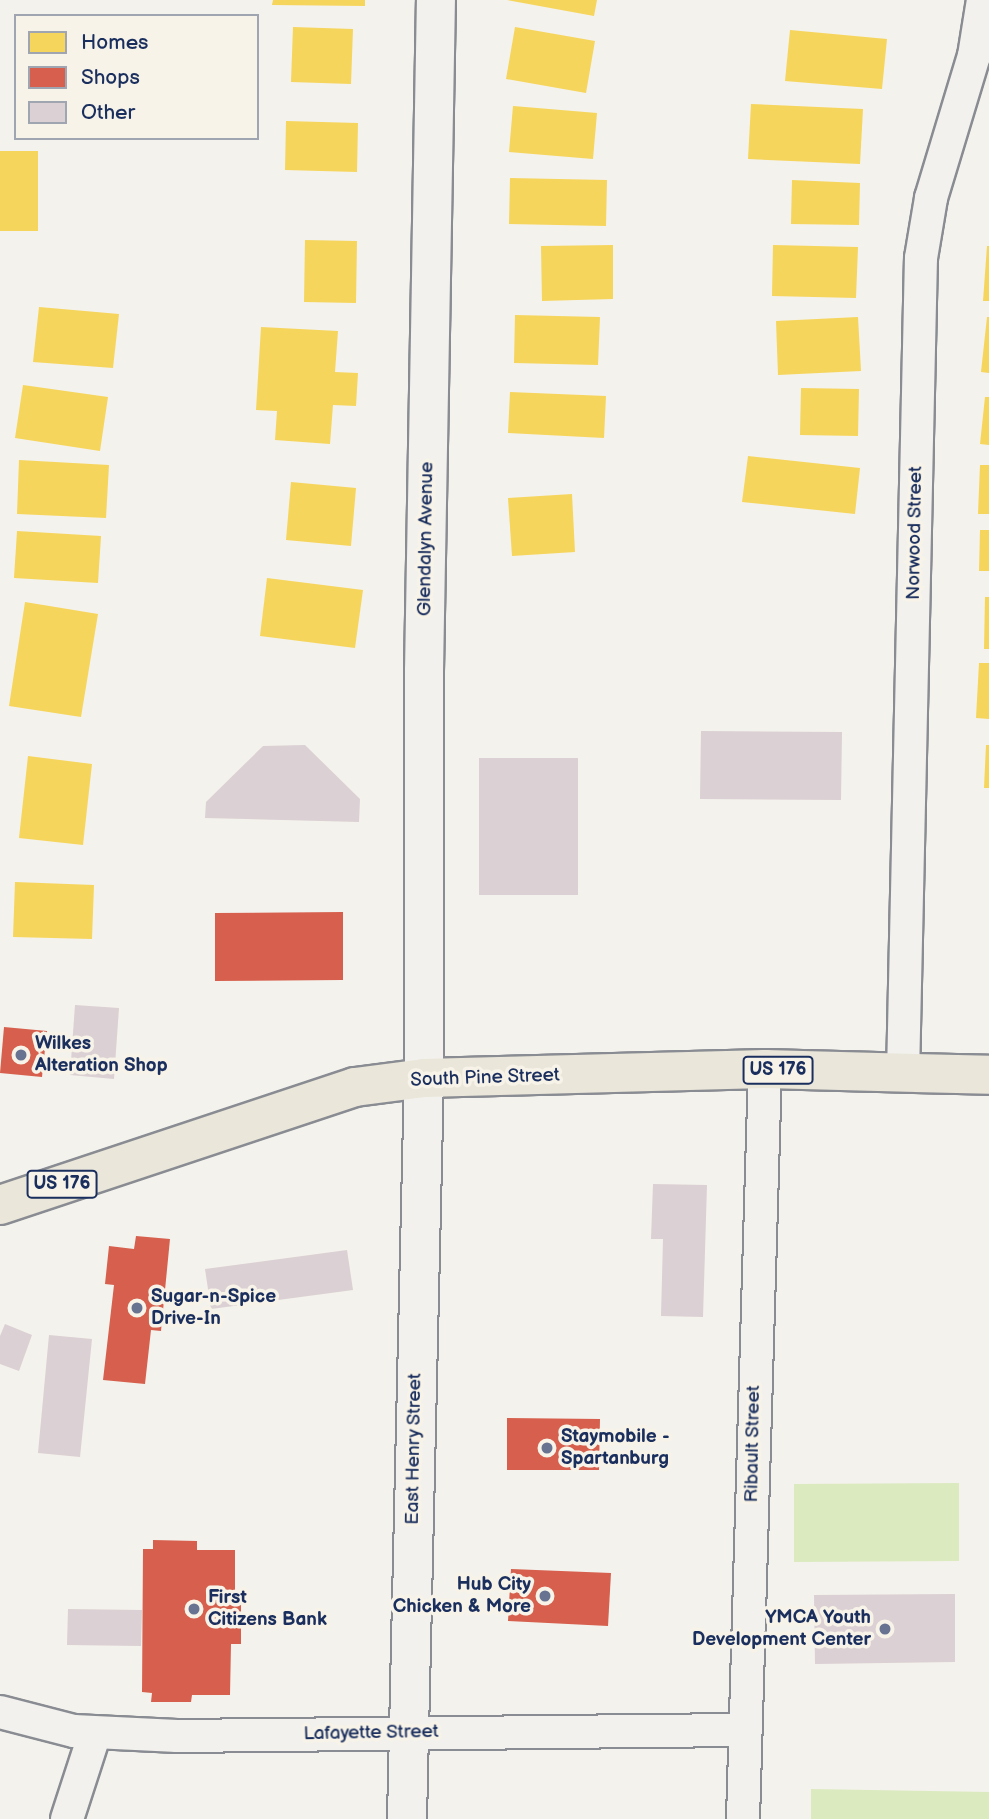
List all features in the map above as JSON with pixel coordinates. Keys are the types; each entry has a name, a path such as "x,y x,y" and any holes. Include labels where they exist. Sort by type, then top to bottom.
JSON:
{"highway":[{"name":"South Pine Street","path":"0,1205 355,1087 424,1079 765,1069 903,1075 989,1075"}],"street":[{"name":"Glendalyn Avenue","path":"424,1079 424,671 436,0"},
{"name":"Norwood Street","path":"903,1075 920,258 931,198 974,56 983,0"},
{"name":"Ribault Street","path":"743,1819 765,1069"},
{"name":"East Henry Street","path":"407,1819 424,1079"},
{"name":"Lafayette Street","path":"0,1712 62,1729 95,1733 362,1735 408,1732 744,1730"},
{"path":"66,1819 95,1733"}],"green space":[{"path":"959,1483 959,1561 794,1562 794,1484"},
{"path":"811,1789 989,1792 989,1819 811,1819"}],"building: Homes":[{"path":"273,0 365,0 365,6 272,5"},
{"path":"507,0 597,0 594,16"},
{"path":"293,27 353,29 351,84 291,82"},
{"path":"515,27 595,41 586,93 506,79"},
{"path":"790,30 887,39 882,89 785,81"},
{"path":"751,104 863,109 860,164 748,159"},
{"path":"513,106 597,113 593,159 509,152"},
{"path":"286,121 358,123 357,172 285,170"},
{"path":"0,151 38,151 38,231 0,231"},
{"path":"510,178 607,180 606,226 509,224"},
{"path":"792,180 860,183 859,225 791,224"},
{"path":"305,240 357,241 356,303 304,302"},
{"path":"613,245 613,299 542,301 541,246"},
{"path":"773,245 858,247 856,298 772,296"},
{"path":"987,246 989,301 983,301"},
{"path":"39,307 119,314 113,368 33,362"},
{"path":"515,315 600,317 598,365 514,363"},
{"path":"858,317 861,371 778,375 776,321"},
{"path":"989,317 989,373 981,372"},
{"path":"261,327 338,331 335,372 358,373 356,406 333,405 330,444 275,440 277,411 256,410"},
{"path":"23,385 108,397 100,451 15,438"},
{"path":"801,388 859,389 858,436 800,435"},
{"path":"510,392 606,396 604,438 508,433"},
{"path":"985,397 989,397 989,445 980,444"},
{"path":"748,456 860,468 855,514 742,502"},
{"path":"19,460 109,465 106,518 17,514"},
{"path":"980,465 989,465 989,514 978,514"},
{"path":"291,482 356,488 351,546 286,540"},
{"path":"572,494 575,552 512,556 508,498"},
{"path":"980,530 989,530 989,571 979,571"},
{"path":"17,531 101,536 98,583 14,578"},
{"path":"267,578 363,590 355,648 260,636"},
{"path":"985,597 989,597 989,649 984,649"},
{"path":"25,602 98,614 81,717 9,706"},
{"path":"979,663 989,663 989,719 976,718"},
{"path":"986,745 989,745 989,788 984,788"},
{"path":"28,756 92,764 83,845 19,838"},
{"path":"15,882 94,885 92,939 13,937"}],"building: Shops":[{"path":"343,912 343,980 215,981 215,913"},
{"path":"4,1027 47,1031 42,1077 0,1073"},
{"name":"Sugar-n-Spice Drive-In","path":"136,1236 170,1239 161,1331 151,1330 145,1384 103,1380 114,1285 105,1284 109,1246 134,1249"},
{"path":"507,1418 600,1419 599,1470 507,1470"},
{"path":"153,1540 197,1541 197,1550 235,1550 235,1595 241,1595 241,1644 231,1644 230,1695 192,1695 191,1702 151,1702 152,1693 142,1692 143,1549 153,1549"},
{"path":"511,1569 611,1573 608,1626 508,1621"}],"building: Other":[{"path":"701,731 842,732 841,800 700,799"},
{"path":"305,745 360,799 359,822 205,818 206,802 263,746"},
{"path":"479,758 578,758 578,895 479,895"},
{"path":"75,1005 119,1008 114,1079 70,1075"},
{"path":"653,1184 707,1185 703,1317 661,1316 663,1239 651,1239"},
{"path":"347,1250 353,1290 211,1309 205,1269"},
{"path":"5,1324 32,1335 19,1371 0,1364 0,1336"},
{"path":"49,1335 92,1339 80,1457 38,1453"},
{"name":"YMCA Youth Development Center","path":"955,1594 955,1662 815,1664 814,1595"},
{"path":"68,1609 142,1610 141,1646 67,1645"}],"place":[{"name":"Wilkes Alteration Shop","path":"21,1055"},
{"name":"Sugar-n-Spice Drive-In","path":"137,1308"},
{"name":"Staymobile - Spartanburg","path":"547,1448"},
{"name":"Hub City Chicken & More","path":"545,1596"},
{"name":"First Citizens Bank","path":"194,1609"},
{"name":"YMCA Youth Development Center","path":"885,1629"}]}
